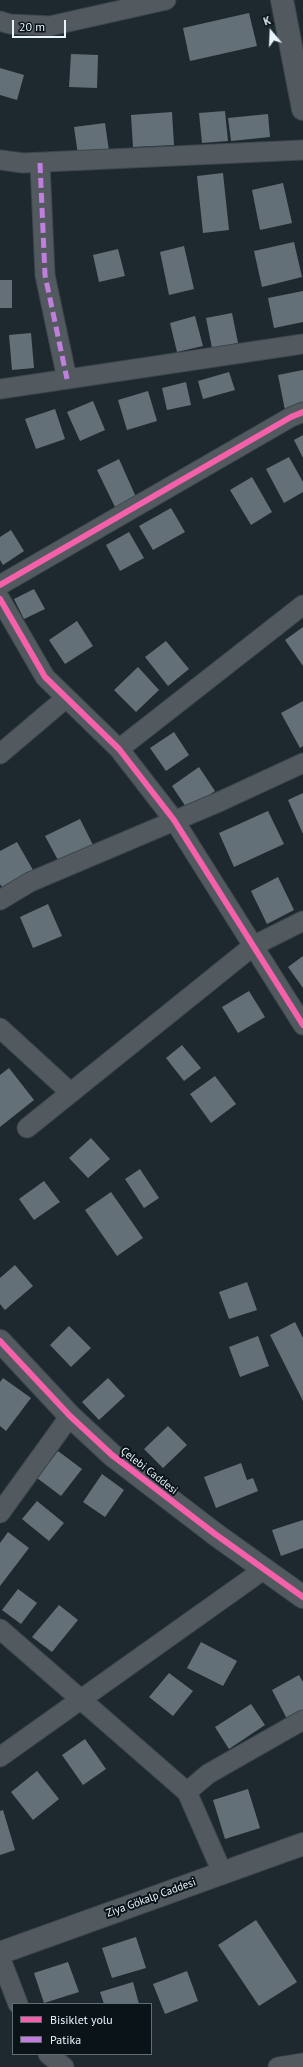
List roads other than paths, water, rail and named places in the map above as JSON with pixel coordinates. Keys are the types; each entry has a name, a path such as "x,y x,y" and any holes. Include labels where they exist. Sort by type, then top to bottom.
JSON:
{"street":[{"path":"0,21 10,24 50,26 166,0"},
{"path":"282,0 303,109"},
{"path":"0,160 23,163 40,163 303,150"},
{"path":"40,163 45,275 68,379"},
{"path":"0,390 303,344"},
{"path":"0,584 291,417 303,412"},
{"path":"0,599 45,677 119,749 174,820 303,1025"},
{"path":"119,749 303,605"},
{"path":"0,754 66,698"},
{"path":"0,900 30,882 221,801 303,763"},
{"path":"28,1128 253,946 303,921"},
{"path":"0,1028 71,1094"},
{"name":"Çelebi Caddesi","path":"0,1342 70,1416 112,1455 263,1570 303,1597"},
{"path":"0,1513 70,1416"},
{"path":"0,1757 55,1716 81,1700 263,1570"},
{"path":"0,1629 186,1792 222,1872"},
{"path":"186,1792 208,1774 303,1720"},
{"name":"Ziya Gökalp Caddesi","path":"0,1953 303,1844"},
{"path":"0,1957 18,2003"},
{"path":"49,2055 64,2067"},
{"path":"278,2067 303,2063"}]}
